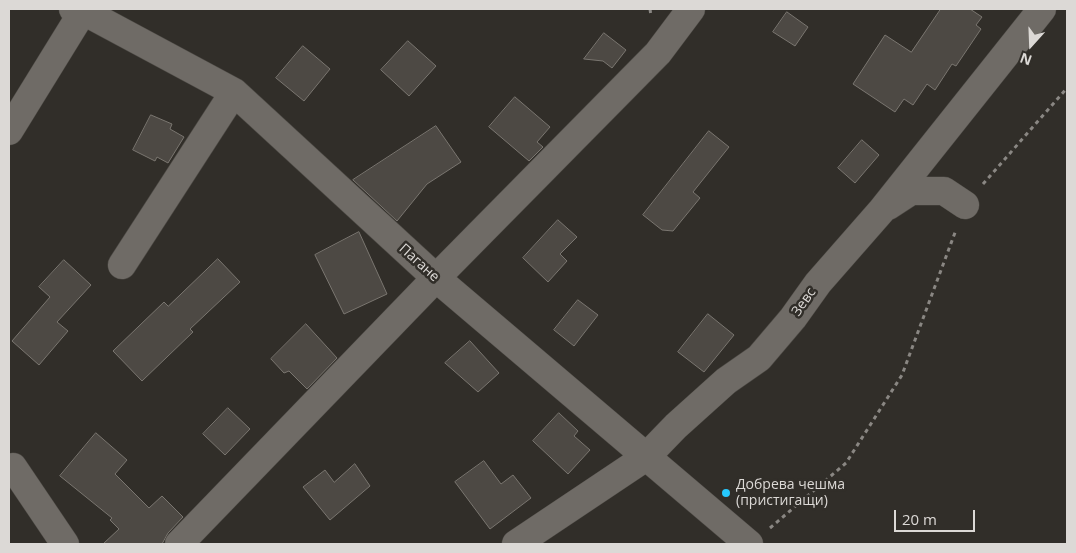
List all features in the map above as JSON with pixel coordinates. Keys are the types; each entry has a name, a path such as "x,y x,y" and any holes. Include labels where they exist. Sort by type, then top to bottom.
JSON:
{"street":[{"path":"179,544 436,278 658,53 691,9"},
{"name":"Зевс","path":"516,544 646,457 676,426 726,381 759,358 793,318 818,283 882,210 1042,9"},
{"path":"9,131 78,10"},
{"name":"Пагане","path":"78,10 234,92 436,278 646,457 757,538"},
{"path":"122,265 234,92"},
{"path":"882,210 911,191 944,191 965,205"},
{"path":"13,467 65,544"}],"path":[{"path":"757,538 846,464 902,375 965,205 1067,88"}],"building":[{"path":"941,9 970,9 982,17 976,25 981,29 956,66 952,64 935,90 927,84 913,105 904,99 895,112 853,84 885,35 911,52"},
{"path":"787,12 808,27 795,46 773,32"},
{"path":"604,33 626,50 612,68 603,61 584,59"},
{"path":"408,41 436,66 409,96 381,70"},
{"path":"303,46 330,69 304,101 276,78"},
{"path":"515,97 550,127 537,142 543,147 529,161 489,127"},
{"path":"151,115 172,124 170,129 184,137 168,163 157,157 155,161 133,150"},
{"path":"436,126 461,162 427,184 397,221 353,180"},
{"path":"709,131 729,147 693,192 700,198 673,231 662,230 643,215"},
{"path":"862,140 879,155 855,183 838,168"},
{"path":"558,220 577,237 560,254 567,261 548,282 523,258"},
{"path":"359,232 387,294 344,314 315,255"},
{"path":"218,259 240,282 190,329 193,332 142,381 113,351 164,302 168,306"},
{"path":"64,260 91,285 57,322 68,331 39,365 12,341 50,297 39,287"},
{"path":"578,300 598,315 574,346 554,330"},
{"path":"708,314 734,335 704,372 678,352"},
{"path":"306,324 337,358 307,389 289,371 284,373 271,359"},
{"path":"470,341 499,373 478,392 445,363"},
{"path":"228,408 250,429 225,455 203,434"},
{"path":"559,413 578,431 574,436 590,450 568,474 533,441"},
{"path":"96,433 127,460 115,474 149,508 162,496 183,517 168,533 162,544 103,544 119,529 110,520 112,518 60,476"},
{"path":"484,461 501,484 513,475 531,498 490,529 455,482"},
{"path":"355,464 370,486 330,520 303,487 325,470 334,482"}],"place":[{"name":"Добрева чешма (пристигащи)","path":"726,493"}]}
